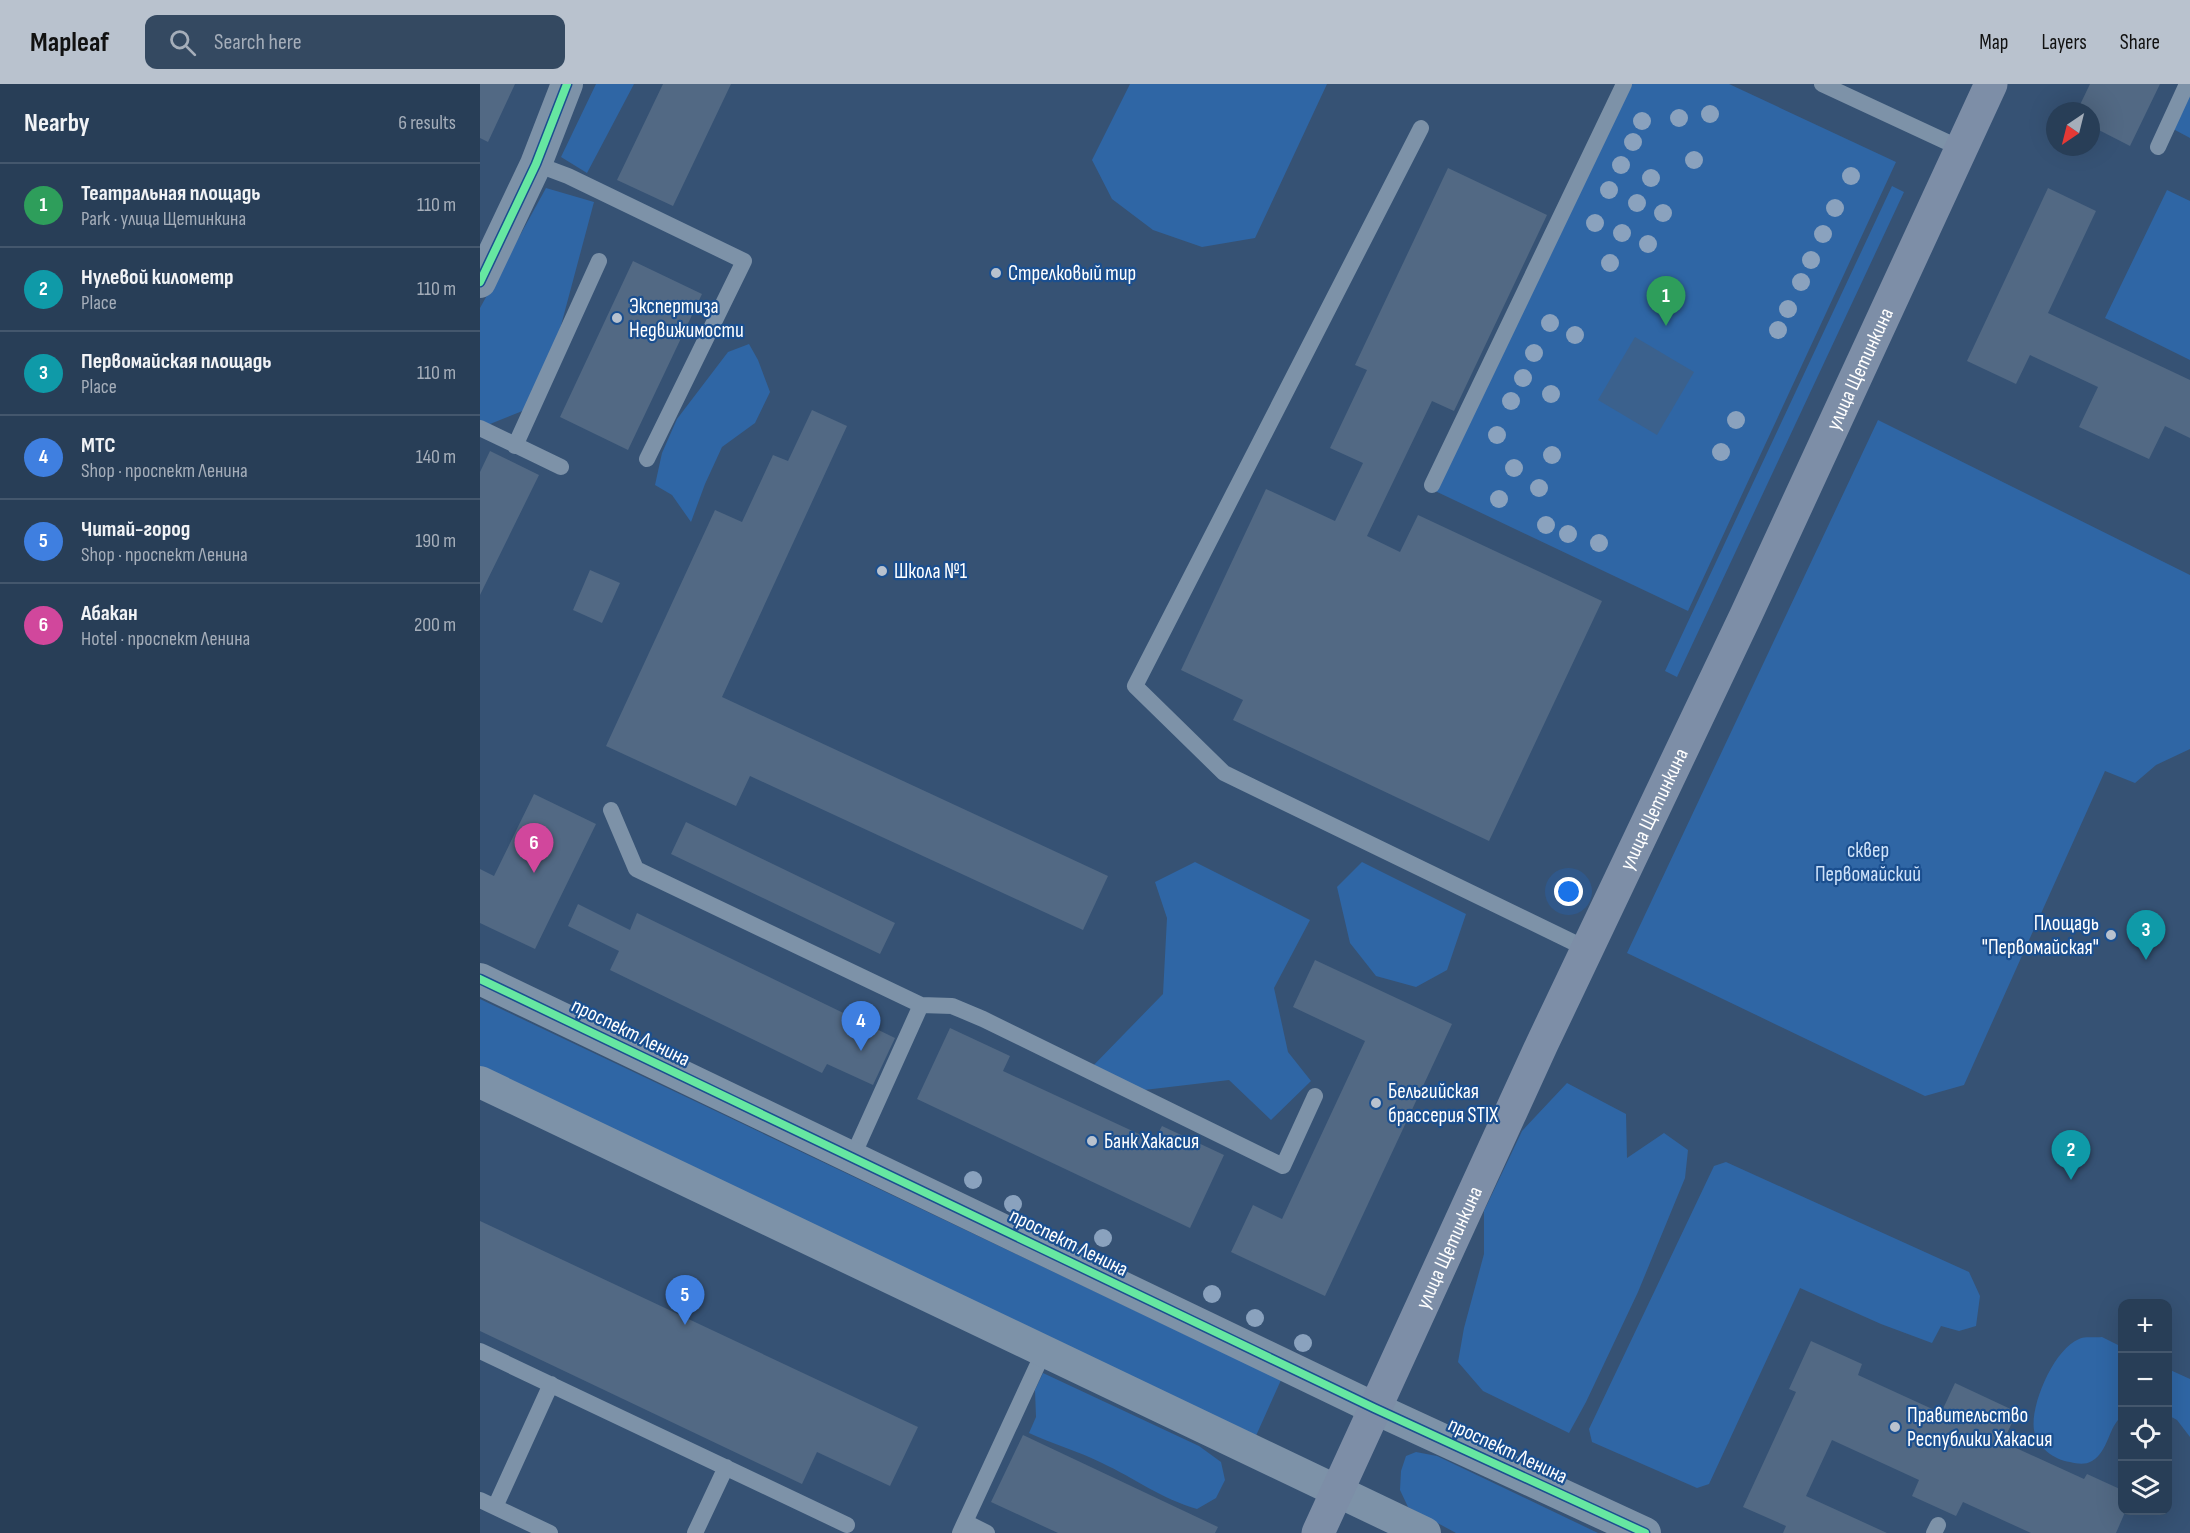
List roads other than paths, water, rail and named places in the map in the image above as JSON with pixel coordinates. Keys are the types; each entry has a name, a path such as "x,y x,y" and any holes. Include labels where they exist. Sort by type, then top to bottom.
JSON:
{"main road":[{"name":"улица Щетинкина","path":"1318,1533 1587,949 1746,615 1991,84"}],"street":[{"path":"480,282 536,164 567,84"},
{"name":"проспект Ленина","path":"480,979 1374,1408 1645,1533"},
{"path":"480,1082 1425,1533"}],"lane":[{"path":"1432,485 1624,84"},
{"path":"1822,84 1962,149"},
{"path":"2158,147 2187,84"},
{"path":"1420,128 1135,686 1224,773 1587,949"},
{"path":"536,164 568,176 744,261 647,459"},
{"path":"515,446 599,261"},
{"path":"480,428 561,467"},
{"path":"611,810 636,869 921,1005 952,1006 983,1019 1283,1166 1315,1096"},
{"path":"852,1158 921,1005"},
{"path":"480,1351 847,1525"},
{"path":"987,1533 962,1528 1044,1351"},
{"path":"550,1533 488,1504 551,1384"},
{"path":"695,1533 726,1467"}],"place":[{"name":"Стрелковый тир","path":"996,273"},
{"name":"Экспертиза Недвижимости","path":"617,318"},
{"name":"Театральная площадь","path":"1666,326"},
{"name":"Школа №1","path":"882,571"},
{"name":"Абакан","path":"534,873"},
{"name":"Площадь \"Первомайская\"","path":"2111,935"},
{"name":"Первомайская площадь","path":"2146,960"},
{"name":"МТС","path":"861,1051"},
{"name":"Бельгийская брассерия STIX","path":"1376,1103"},
{"name":"Банк Хакасия","path":"1092,1141"},
{"name":"Нулевой километр","path":"2071,1180"},
{"name":"Читай-город","path":"685,1325"},
{"name":"Правительство Республики Хакасия","path":"1895,1427"}],"park label":[{"name":"сквер Первомайский","path":"1868,862"}]}
